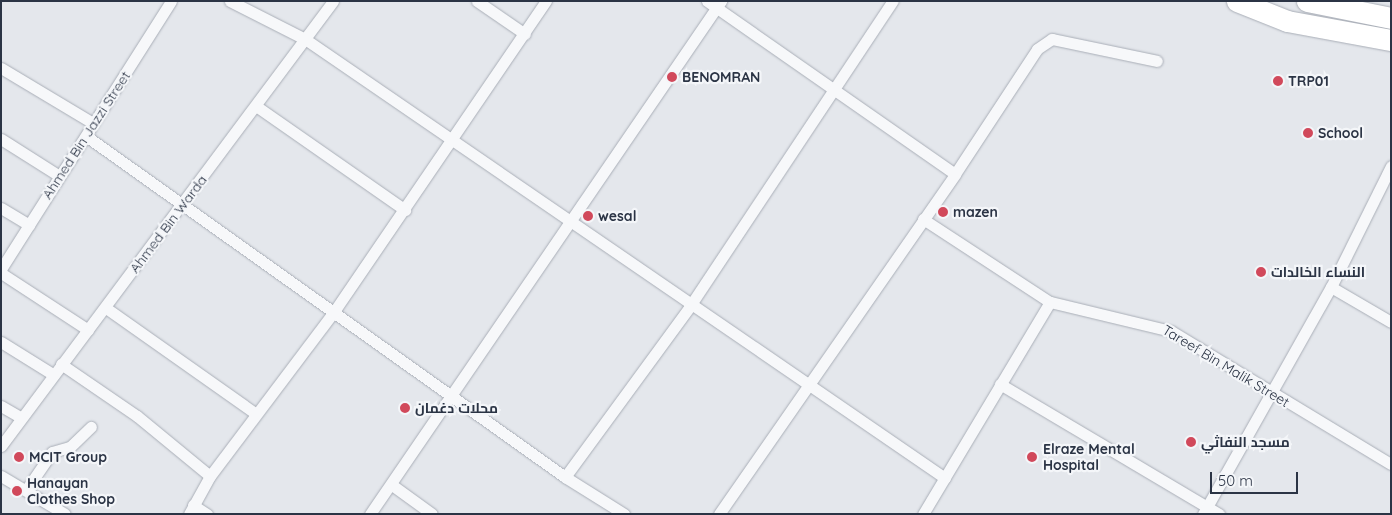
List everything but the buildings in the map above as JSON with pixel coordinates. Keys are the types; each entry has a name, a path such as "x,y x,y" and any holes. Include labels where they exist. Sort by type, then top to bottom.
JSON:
{"highway":[{"path":"1237,1 1287,21 1391,40"},
{"path":"1306,1 1391,18"}],"street":[{"name":"Ahmed Bin Jazzi Street","path":"1,269 58,175 86,136 171,1"},
{"path":"230,1 305,40 570,218 804,386 945,478"},
{"name":"Ahmed Bin Warda","path":"1,446 20,418 106,308 332,1"},
{"path":"477,1 526,34"},
{"path":"207,514 191,510 210,476 255,413 333,314 526,34 546,1"},
{"path":"565,477 690,306 893,1"},
{"path":"370,514 453,398 570,218 715,4 833,90 955,174"},
{"path":"719,514 804,386 955,174 1037,49 1052,39 1157,61"},
{"path":"1,68 93,123"},
{"path":"256,106 405,210"},
{"path":"86,136 333,314 565,477 624,514"},
{"path":"1,139 58,175"},
{"path":"1205,510 1331,287 1389,172"},
{"path":"1,208 29,225"},
{"name":"Tareef Bin Malik Street","path":"923,219 1050,302 1157,325 1391,464"},
{"path":"1,273 88,330"},
{"path":"1331,287 1391,322"},
{"path":"923,514 1050,302"},
{"path":"106,308 255,413"},
{"path":"1,342 54,374"},
{"path":"62,364 137,416 210,476"},
{"path":"1000,384 1205,510 1218,514"},
{"path":"1,406 20,418"},
{"path":"26,490 52,452 70,447 91,427"},
{"path":"1,476 65,514"},
{"path":"392,485 432,514"}],"place":[{"name":"BENOMRAN","path":"672,77"},
{"name":"TRP01","path":"1278,81"},
{"name":"School","path":"1308,133"},
{"name":"mazen","path":"943,212"},
{"name":"wesal","path":"588,216"},
{"name":"النساء الخالدات","path":"1261,272"},
{"name":"محلات دغمان","path":"405,408"},
{"name":"مسجد النفاثي","path":"1191,442"},
{"name":"MCIT Group","path":"19,457"},
{"name":"Elraze Mental Hospital","path":"1032,457"},
{"name":"Hanayan Clothes Shop","path":"17,491"}]}
